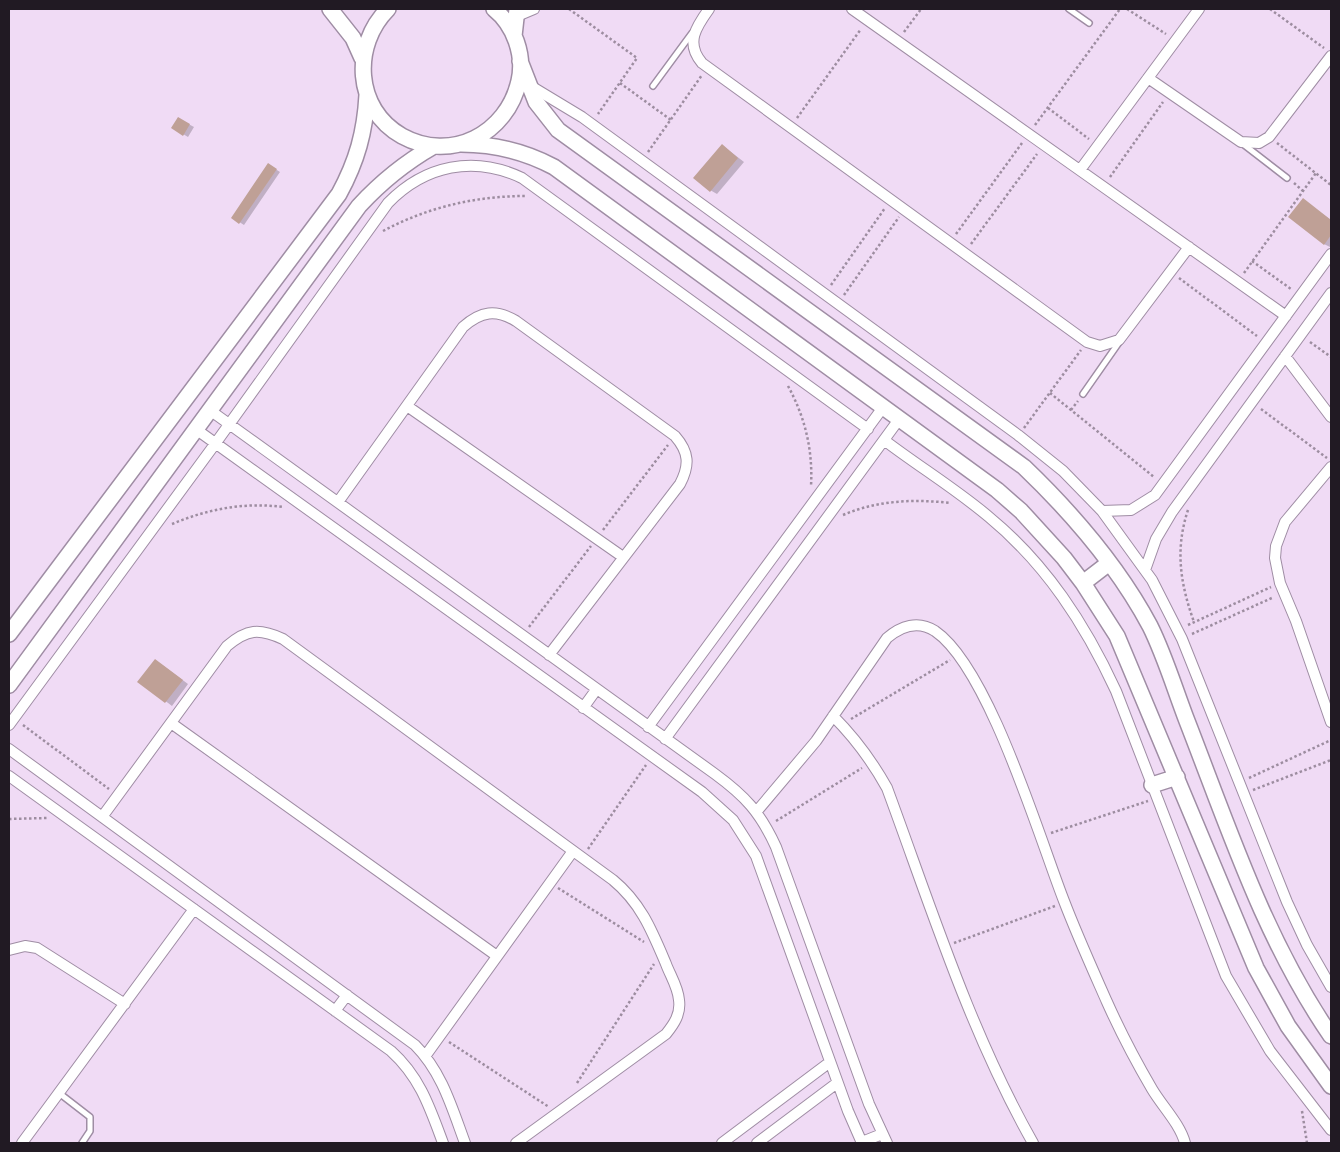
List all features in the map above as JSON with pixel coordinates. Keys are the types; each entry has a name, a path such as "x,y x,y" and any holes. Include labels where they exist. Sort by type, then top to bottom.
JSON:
{"street":[{"path":"330,9 353,38 362,58 364,83 367,95 375,111 401,135 417,142 434,146 461,144 500,146 519,151 554,167 997,490 1043,534 1083,583 1117,636 1256,968 1288,1026 1331,1086"},
{"path":"362,58 371,30 388,9"},
{"path":"494,9 507,23 514,36 528,85 546,116 573,141 1024,467 1059,502 1109,562 1150,628 1253,890 1280,952 1308,1002 1331,1036"},
{"path":"514,36 516,13 534,9"},
{"path":"709,9 694,31 694,51 707,68 1087,342 1107,345 1124,335 1189,247"},
{"path":"852,9 1286,316"},
{"path":"1080,170 1199,9"},
{"path":"1148,78 1240,142 1258,143 1269,137 1331,55"},
{"path":"461,144 489,131 505,114 516,93 520,62"},
{"path":"528,85 591,123 1018,435 1062,471 1102,511 1145,570 1180,634 1296,924 1331,986"},
{"path":"9,634 339,194 352,171 360,147 367,95"},
{"path":"9,685 359,206 378,185 417,156 434,146"},
{"path":"11,722 215,444 383,208 408,184 426,174 446,167 485,166 522,178 868,429"},
{"path":"1102,511 1131,510 1144,504 1155,495 1331,254"},
{"path":"1145,570 1156,539 1172,512 1331,293"},
{"path":"338,502 463,326 474,317 488,312 503,314 516,321 675,436 684,446 688,459 683,478 548,655"},
{"path":"1285,356 1331,417"},
{"path":"407,406 623,557"},
{"path":"648,727 884,406"},
{"path":"197,430 718,805 746,838 756,856 830,1062 862,1143 885,1139 869,1104 767,827 757,810 732,787 211,411"},
{"path":"665,739 900,418"},
{"path":"884,440 977,509 1020,545 1049,578 1075,613 1098,651 1116,690 1226,976 1265,1044 1294,1086 1331,1130"},
{"path":"1331,467 1293,512 1280,533 1275,558 1282,588 1331,722"},
{"path":"1083,583 1109,562"},
{"path":"757,810 797,765 887,638 897,629 910,625 923,626 935,631 957,655 987,703 1064,902 1129,1048 1185,1143"},
{"path":"102,817 227,646 239,636 254,631 269,632 283,639 627,891 638,905 661,953 680,1000 679,1013 674,1024 666,1034 516,1143"},
{"path":"583,708 596,690"},
{"path":"833,716 842,724 872,762 886,788 999,1078 1033,1143"},
{"path":"171,723 497,956"},
{"path":"9,749 409,1040 426,1055 443,1084 465,1143"},
{"path":"9,776 391,1051 414,1075 429,1104 443,1143"},
{"path":"1154,792 1177,777"},
{"path":"426,1055 573,851"},
{"path":"22,1143 194,909"},
{"path":"9,950 25,946 37,948 125,1004"},
{"path":"335,1011 347,995"},
{"path":"722,1143 830,1062"},
{"path":"757,1143 838,1083"}],"lane":[{"path":"1069,9 1089,23"},
{"path":"653,86 694,31"},
{"path":"1240,142 1287,178"},
{"path":"1083,394 1124,335"},
{"path":"59,1093 90,1117 90,1131 82,1143"}],"path":[{"path":"569,9 637,58 591,123"},
{"path":"898,41 921,9"},
{"path":"1127,9 1176,41"},
{"path":"1270,9 1331,55"},
{"path":"790,127 868,20"},
{"path":"642,161 707,68"},
{"path":"620,83 671,120"},
{"path":"1103,187 1170,93"},
{"path":"1048,108 1098,146"},
{"path":"1269,137 1331,185"},
{"path":"964,253 1044,145"},
{"path":"1237,282 1316,173"},
{"path":"1287,178 1304,191"},
{"path":"382,232 416,216 458,202 503,196 548,197"},
{"path":"825,294 890,200"},
{"path":"838,304 904,210"},
{"path":"1252,261 1300,296"},
{"path":"1171,272 1267,342"},
{"path":"1300,335 1331,357"},
{"path":"1018,435 1087,342"},
{"path":"786,380 798,404 808,439 811,485 807,512"},
{"path":"1050,393 1163,484"},
{"path":"1252,402 1331,462"},
{"path":"822,526 846,514 871,506 898,501 934,501 977,509"},
{"path":"171,524 197,514 225,507 254,505 282,507 310,513"},
{"path":"1189,507 1180,540 1179,558 1184,592 1194,622"},
{"path":"1180,634 1194,622 1282,588"},
{"path":"1180,634 1282,588"},
{"path":"842,724 957,655"},
{"path":"11,722 117,796"},
{"path":"1239,783 1331,740"},
{"path":"582,858 652,757"},
{"path":"1244,794 1331,760"},
{"path":"767,827 872,762"},
{"path":"1040,836 1154,792"},
{"path":"9,819 43,817 71,821"},
{"path":"550,883 661,953 574,1089"},
{"path":"946,946 1064,902"},
{"path":"439,1036 558,1113"},
{"path":"1294,1086 1304,1120 1307,1143"}],"building":[{"path":"178,117 190,124 183,136 171,128"},
{"path":"722,144 738,158 710,192 693,178"},
{"path":"268,163 277,169 239,224 231,218"},
{"path":"1303,198 1331,220 1331,235 1324,245 1288,217"},
{"path":"155,659 183,680 165,703 137,682"}]}
